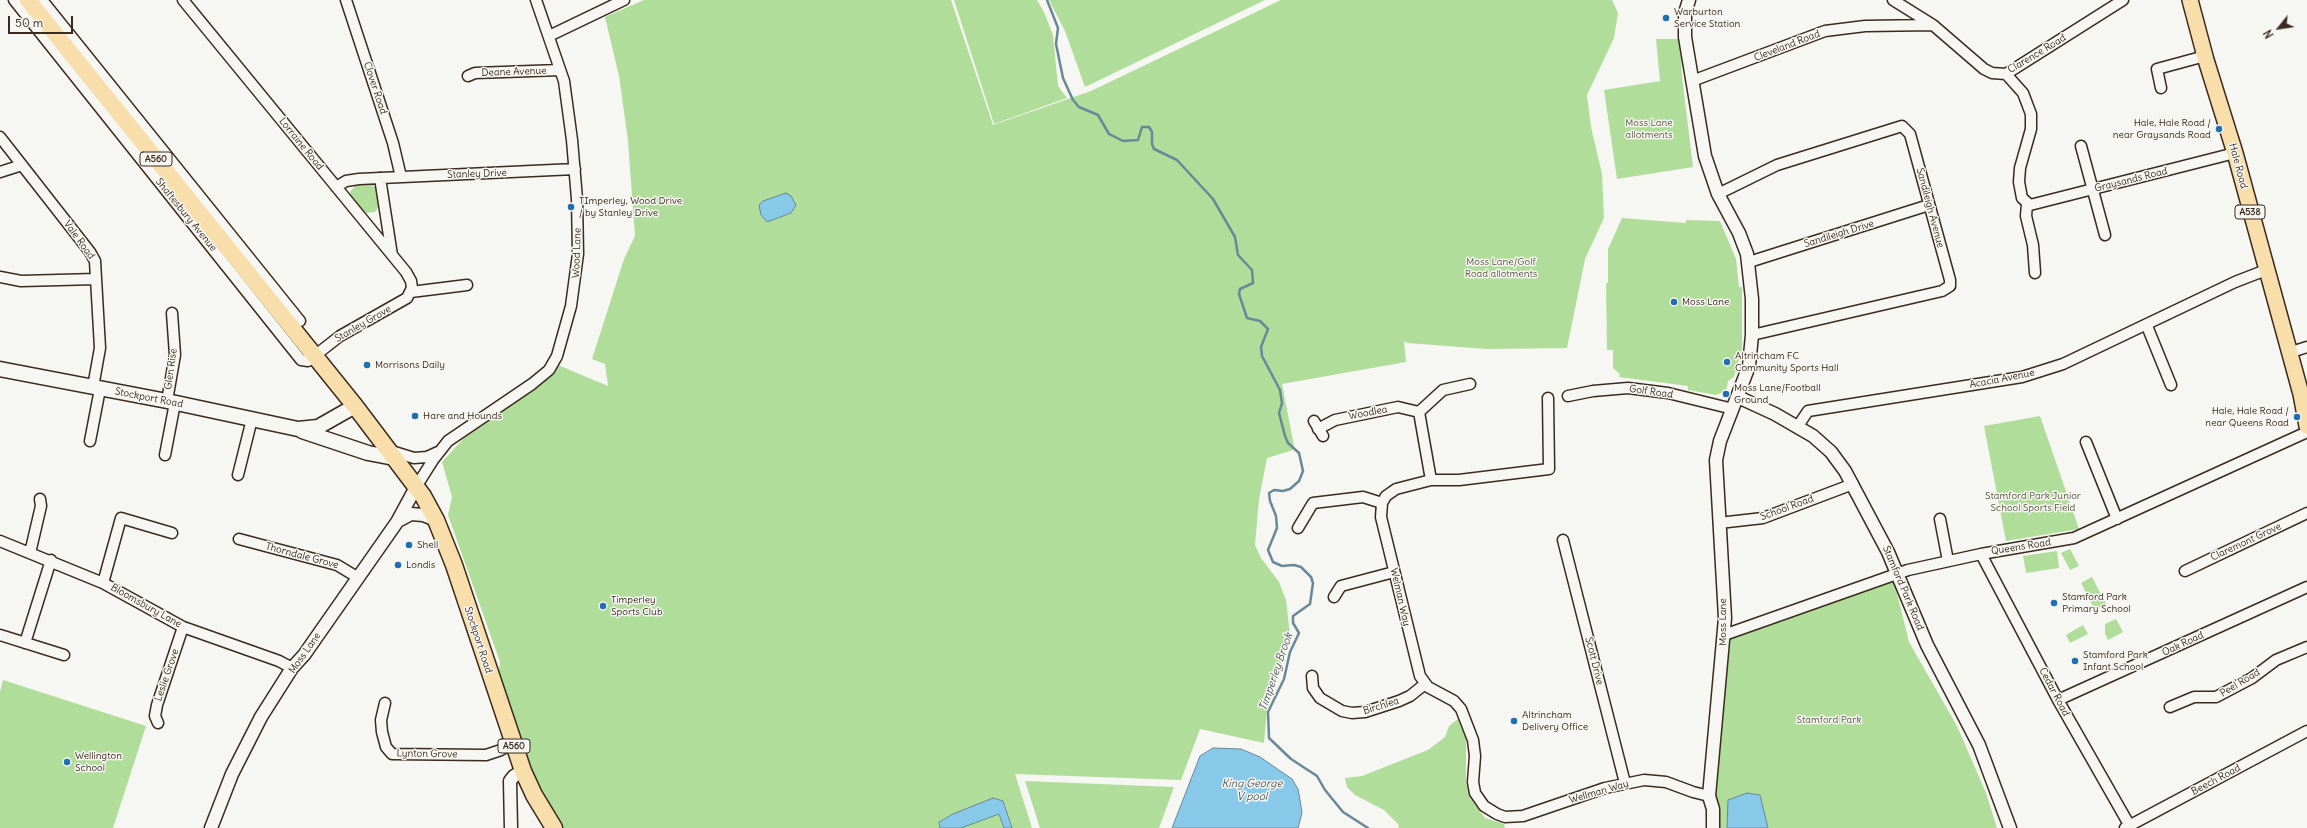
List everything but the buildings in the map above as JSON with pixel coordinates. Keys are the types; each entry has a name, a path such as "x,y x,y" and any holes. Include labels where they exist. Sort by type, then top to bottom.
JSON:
{"highway":[{"name":"Shaftesbury Avenue","path":"28,0 279,304 315,357 355,406"},
{"name":"Stockport Road","path":"355,406 416,487 436,520 461,585 523,771 534,795 554,828"}],"main road":[{"name":"Hale Road","path":"2190,0 2205,56 2235,153 2288,353 2301,394 2307,426"},
{"name":"Stockport Road","path":"0,369 252,419 298,429 374,455 391,454"},
{"name":"Stockport Road","path":"298,429 318,427 355,406"}],"street":[{"name":"Shaftesbury Avenue","path":"14,0 292,325"},
{"name":"Shaftesbury Avenue","path":"42,0 279,304"},
{"name":"Lorraine Road","path":"183,0 392,255 409,277 412,284 411,292"},
{"name":"Clover Road","path":"346,0 393,144 401,178"},
{"name":"Wood Lane","path":"416,487 439,452 458,433 542,376 557,356 571,306 577,274 578,233 575,169 570,120 560,70 536,0"},
{"path":"549,36 624,0"},
{"name":"Moss Lane","path":"1690,0 1685,13 1685,38 1705,156 1718,194 1739,232 1749,262 1751,284 1752,335 1749,366 1717,454 1716,473 1724,635 1709,796 1713,809 1713,828"},
{"name":"Clarence Road","path":"1893,0 1933,25 1984,69 1992,73 2006,74 2120,1"},
{"name":"Cleveland Road","path":"1692,82 1826,31 1865,26 1933,25"},
{"path":"2161,88 2156,69 2205,56"},
{"name":"Deane Avenue","path":"468,76 475,73 560,70"},
{"path":"2006,74 2023,93 2031,114 2030,135 2019,177 2020,194 2026,204 2026,216 2032,239 2036,273"},
{"name":"Sandileigh Avenue","path":"1718,194 1777,165 1902,126 1910,134 1950,280 1947,289 1752,335"},
{"name":"Vale Road","path":"0,137 93,257 96,279 100,348 90,441"},
{"path":"2081,146 2105,235"},
{"name":"Graysands Road","path":"2026,204 2037,205 2235,153"},
{"path":"0,172 22,165"},
{"name":"Stanley Drive","path":"336,187 352,180 575,169"},
{"path":"380,178 392,255"},
{"name":"Sandileigh Drive","path":"1749,262 1929,205"},
{"name":"Acacia Avenue","path":"1798,426 1808,411 2022,377 2063,364 2147,326 2235,282 2266,270"},
{"path":"0,277 21,281 96,279"},
{"path":"411,292 468,285"},
{"name":"Stanley Grove","path":"315,357 336,339 405,300 411,292"},
{"name":"Glen Rise","path":"165,455 175,355 172,313"},
{"path":"2147,326 2171,385"},
{"path":"2288,353 2307,347"},
{"path":"1431,480 1419,412 1444,390 1470,384"},
{"name":"Golf Road","path":"1568,396 1607,389 1633,389 1668,393 1733,409"},
{"name":"Stamford Park Road","path":"1738,397 1798,426 1813,436 1831,452 1853,484 1888,552 1927,646 1979,745 2010,828"},
{"path":"1298,528 1313,503 1363,497 1382,503 1386,496 1396,489 1431,480 1459,480 1549,469 1548,398"},
{"name":"Woodlea","path":"1318,429 1335,420 1398,407 1419,412"},
{"path":"238,475 252,419"},
{"name":"Queens Road","path":"1724,635 1897,574 1981,554 2074,538 2307,432"},
{"path":"2086,442 2116,519"},
{"name":"Wood Lane","path":"391,454 414,458 427,457 439,452"},
{"name":"School Road","path":"1719,522 1763,518 1853,484"},
{"name":"Moss Lane","path":"211,828 240,757 261,717 292,668 304,656 397,522 416,487"},
{"path":"30,553 41,506 40,499"},
{"name":"Welman Way","path":"1382,503 1381,517 1394,572 1417,666 1425,684"},
{"path":"397,522 411,514 423,515 436,520"},
{"name":"Claremont Grove","path":"2185,570 2307,514"},
{"path":"104,583 121,518 172,533"},
{"path":"1940,519 1948,561"},
{"name":"Scott Drive","path":"1563,540 1625,783"},
{"name":"Bloomsbury Lane","path":"0,541 104,583 183,627 280,661 292,668"},
{"name":"Thorndale Grove","path":"242,543 337,565 358,577"},
{"name":"Cedar Road","path":"1981,554 2058,700 2129,827"},
{"path":"25,643 50,560"},
{"path":"1334,597 1341,586 1394,572"},
{"name":"Oak Road","path":"2058,700 2307,586"},
{"name":"Leslie Grove","path":"158,723 155,716 157,705 183,627"},
{"path":"0,634 64,655"},
{"name":"Peel Road","path":"2170,707 2194,697 2216,697 2252,678 2271,663 2307,647"},
{"name":"Birchlea","path":"1312,676 1310,695 1331,706 1352,713 1365,712 1400,701 1410,696 1425,684"},
{"name":"Wellman Way","path":"1425,684 1454,701 1465,718 1474,746 1473,782 1478,798 1490,811 1505,817 1514,818 1625,783 1644,780 1663,781 1692,792 1709,796"},
{"name":"Lynton Grove","path":"385,703 381,720 382,732 386,747 392,754 486,755 496,753 513,743"},
{"name":"Beech Road","path":"2129,827 2307,731"},
{"path":"511,828 510,781 514,776 523,771"}],"green space":[{"name":"Moss Lane/Golf Road allotments","path":"644,0 951,0 993,125 1091,91 1281,0 1612,0 1618,13 1614,38 1587,95 1591,127 1602,174 1604,218 1585,259 1567,348 1487,349 1407,343 1404,341 1406,362 1282,384 1294,446 1293,450 1267,458 1259,499 1255,545 1261,558 1279,582 1286,600 1290,635 1267,710 1264,743 1200,729 1181,780 1015,774 1032,828 562,828 539,788 498,678 500,662 448,515 452,497 442,462 464,438 540,385 558,365 608,386 605,364 592,359 624,259 635,236 628,141 619,76 605,17"},
{"path":"954,0 1037,0 1044,12 1053,35 1058,86 1067,98 994,124"},
{"path":"1049,0 1265,0 1085,87 1065,31"},
{"name":"Moss Lane allotments","path":"1656,39 1680,39 1682,77 1693,167 1617,179 1604,90 1660,81"},
{"path":"358,183 369,183 376,188 379,206 375,212 364,213 352,199 350,192"},
{"name":"Moss Lane","path":"1622,218 1686,223 1686,220 1720,221 1736,259 1739,287 1742,287 1742,348 1734,377 1728,381 1726,391 1716,395 1688,390 1688,386 1619,377 1620,374 1613,368 1613,350 1607,350 1606,283 1608,283 1608,249"},
{"name":"Stamford Park Junior School Sports Field","path":"2040,416 2079,529 2006,541 1984,426"},
{"path":"2070,549 2079,566 2070,570 2061,553"},
{"path":"2057,551 2059,568 2026,573 2023,556"},
{"path":"2092,577 2106,604 2095,610 2081,583"},
{"name":"Stamford Park","path":"1894,581 1909,642 1957,726 1986,793 1997,828 1715,828 1717,760 1729,636"},
{"path":"2116,619 2123,632 2108,640 2105,634 2105,624"},
{"path":"2083,625 2088,634 2070,643 2066,635"},
{"name":"Wellington School","path":"3,680 146,726 113,828 0,828 0,692"},
{"path":"1458,719 1466,739 1466,783 1470,798 1485,818 1504,824 1505,828 1399,828 1398,824 1384,810 1355,795 1347,787 1345,778 1362,776 1428,750 1445,737 1449,726"},
{"path":"1025,781 1174,787 1159,828 1040,828"}],"water":[{"path":"786,193 791,196 796,205 791,213 767,222 761,215 759,205 763,201"},
{"name":"King George V pool","path":"1213,748 1241,749 1260,757 1292,779 1298,789 1302,813 1298,828 1172,828 1200,756"},
{"path":"1747,793 1760,795 1768,828 1727,828 1728,800"},
{"path":"993,798 1003,801 1012,828 1004,828 999,814 961,828 940,828 939,822 953,814"}],"waterway":[{"name":"Timperley Brook","path":"1047,0 1058,28 1056,44 1063,78 1073,100 1079,107 1098,115 1109,134 1123,141 1138,140 1142,127 1149,127 1152,132 1152,144 1154,149 1177,160 1213,199 1235,237 1238,255 1252,270 1253,283 1240,289 1239,294 1247,318 1260,321 1268,329 1261,347 1262,356 1280,390 1282,403 1279,413 1285,436 1288,443 1299,453 1303,471 1299,481 1290,489 1283,491 1274,490 1269,493 1270,501 1276,516 1277,528 1268,550 1273,562 1282,566 1294,565 1301,567 1311,577 1313,583 1310,604 1293,616 1293,623 1299,633 1290,652 1284,679 1268,712 1269,738 1291,759 1317,776 1325,790 1343,812 1368,828"}],"place":[{"name":"Warburton Service Station","path":"1666,18"},
{"name":"Hale, Hale Road / near Graysands Road","path":"2219,129"},
{"name":"TImperley, Wood Drive / by Stanley Drive","path":"571,207"},
{"name":"Moss Lane","path":"1674,302"},
{"name":"Altrincham FC Community Sports Hall","path":"1727,362"},
{"name":"Morrisons Daily","path":"367,365"},
{"name":"Moss Lane/Football Ground","path":"1726,394"},
{"name":"Hare and Hounds","path":"415,416"},
{"name":"Hale, Hale Road / near Queens Road","path":"2297,417"},
{"name":"Shell","path":"409,545"},
{"name":"Londis","path":"398,565"},
{"name":"Stamford Park Primary School","path":"2054,603"},
{"name":"Timperley Sports Club","path":"603,606"},
{"name":"Stamford Park Infant School","path":"2075,661"},
{"name":"Altrincham Delivery Office","path":"1514,721"},
{"name":"Wellington School","path":"67,762"}]}
